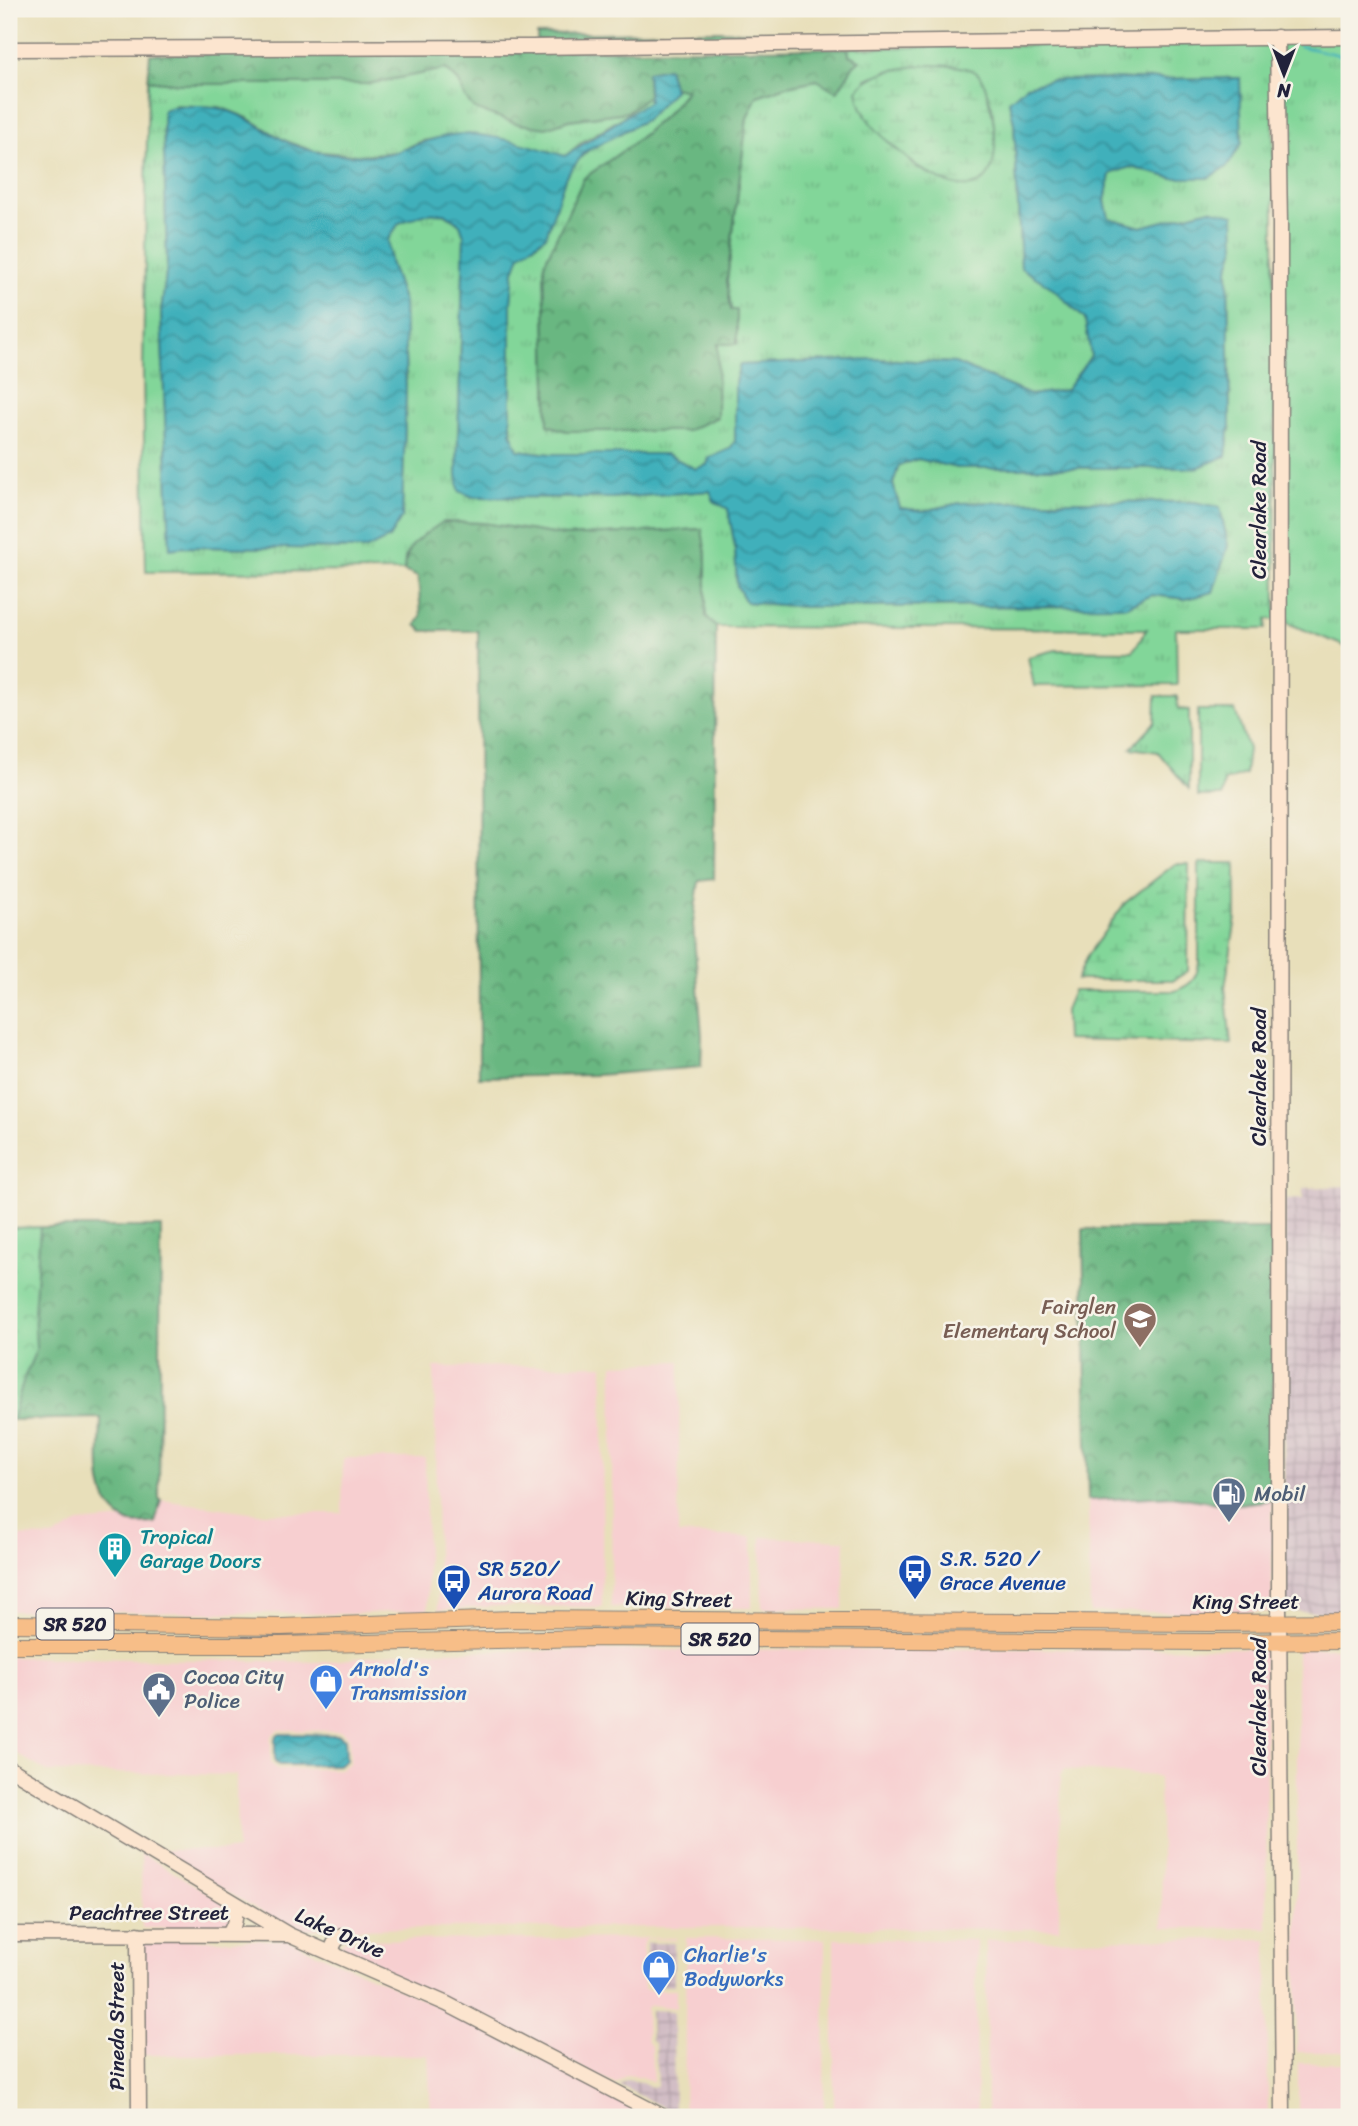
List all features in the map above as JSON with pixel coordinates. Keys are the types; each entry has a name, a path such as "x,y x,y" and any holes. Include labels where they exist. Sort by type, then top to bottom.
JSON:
{"main road":[{"name":"King Street","path":"9,1624 281,1627 513,1619 1279,1624 1349,1622"},
{"path":"350,1642 360,1636 417,1631 431,1620"},
{"path":"591,1638 595,1632 750,1630 757,1621"},
{"path":"757,1639 773,1630 918,1630 927,1621"},
{"path":"232,1644 255,1634 310,1633 320,1625"},
{"name":"King Street","path":"9,1645 591,1638 1349,1641"}],"street":[{"name":"Clearlake Road","path":"1278,37 1279,1624 1283,2117"},
{"path":"9,49 519,47 1349,37"},
{"name":"Lake Drive","path":"9,1768 289,1935 447,2004 662,2117"},
{"path":"229,1934 237,1913 230,1900"},
{"name":"Peachtree Street","path":"9,1934 289,1935"},
{"name":"Pineda Street","path":"138,1934 139,2117"},
{"path":"337,1956 332,1950 337,1938 344,1935"}],"shaded area":[{"path":"1349,1186 1349,1612 1284,1612 1285,1200 1303,1199 1303,1188"},
{"path":"680,1361 678,1534 752,1537 752,1608 611,1607 613,1364"},
{"path":"603,1365 602,1607 500,1606 438,1610 434,1367"},
{"path":"343,1458 425,1458 428,1610 352,1614 9,1611 9,1536 54,1537 79,1523 124,1519 129,1523 155,1523 161,1500 258,1513 342,1513"},
{"path":"1172,1496 1230,1505 1272,1500 1272,1612 1090,1612 1088,1500"},
{"path":"761,1537 845,1540 843,1609 762,1608"},
{"path":"1265,1648 1267,1928 1163,1928 1159,1778 1065,1769 1061,1774 1059,1929 291,1929 157,1850 237,1850 236,1775 47,1772 9,1749 9,1657 325,1662 416,1651","holes":["277,1730 341,1731 349,1738 350,1763 339,1769 277,1769 271,1763 271,1737"]},
{"path":"1297,1648 1349,1648 1349,2052 1297,2052"},
{"path":"141,1853 227,1904 232,1914 226,1929 142,1928"},
{"path":"676,1938 647,1939 643,1943 644,1988 676,1990 676,2008 650,2005 646,2008 647,2041 651,2046 653,2082 626,2075 615,2084 338,1948 345,1940"},
{"path":"686,1938 825,1939 824,2117 684,2117"},
{"path":"142,1939 230,1942 288,1940 445,2009 653,2117 431,2117 428,2055 143,2055"},
{"path":"834,1939 976,1940 977,2117 834,2117"},
{"path":"1267,1939 1268,2117 987,2117 986,1940"},
{"path":"647,1943 674,1943 674,1986 647,1985"},
{"path":"650,2010 673,2011 674,2113 619,2085 626,2080 642,2082 651,2087 657,2086"},
{"path":"1298,2063 1349,2063 1349,2117 1298,2117"}],"green space":[{"path":"721,31 835,37 537,41 537,34"},
{"path":"1273,42 1276,620 1267,619 1266,629 1176,629 1177,685 1034,686 1028,657 1056,650 1133,651 1147,629 716,627 706,616 706,555 701,529 565,536 484,523 443,522 405,557 404,571 146,572 143,371 148,80 181,84 367,84 446,69 459,82 464,96 499,116 520,124 546,127 569,120 627,112 648,96 649,101 582,142 565,156 507,141 465,134 422,141 396,152 357,155 313,151 284,140 248,118 220,107 175,105 163,122 167,265 161,312 170,548 366,549 402,517 406,393 404,303 390,262 388,240 399,223 423,214 444,213 460,224 464,236 457,474 473,497 611,498 711,491 714,501 728,508 735,547 737,586 746,602 804,607 1127,606 1152,595 1186,599 1213,592 1228,546 1220,507 1194,502 1056,501 960,503 924,511 900,508 893,484 899,465 918,459 957,468 1196,468 1226,456 1230,425 1228,269 1235,248 1210,209 1141,227 1109,218 1105,201 1110,174 1130,167 1173,178 1240,78 1052,80 1009,101 1014,123 1021,268 1051,287 1085,319 1091,356 1066,390 1030,395 955,363 875,359 740,365 735,382 735,441 730,449 709,458 707,465 695,469 667,454 551,454 518,450 511,432 510,394 510,312 515,268 519,256 545,236 557,197 574,164 599,141 674,91 673,87 687,89 667,114 631,145 584,179 544,264 548,425 566,431 687,431 717,417 717,344 737,343 737,310 731,310 727,281 747,118 757,96 817,80 854,65 859,60 849,55 848,48","holes":["925,65 961,68 982,78 992,107 995,137 933,176 918,168 883,137 866,79 888,71"]},
{"path":"1282,42 1349,42 1349,648 1285,622"},
{"path":"848,48 849,55 860,60 837,92 817,80 787,86 757,96 747,118 727,281 731,310 737,310 737,344 718,344 717,417 686,431 566,431 548,425 544,264 584,178 631,145 667,114 687,90 673,87 668,68 647,72 648,96 627,112 569,120 546,128 519,124 474,109 464,96 459,82 446,69 367,84 181,84 148,80 150,54"},
{"path":"925,65 966,68 977,73 984,84 991,107 995,139 993,162 986,177 976,185 962,186 947,182 915,165 879,133 867,118 859,101 857,90 871,78"},
{"path":"443,522 484,523 565,536 702,529 706,555 706,616 716,627 714,879 699,881 693,924 702,1036 701,1067 597,1075 479,1077 478,631 423,631 416,625 421,617 418,577 404,571 411,547"},
{"path":"1156,696 1177,696 1178,709 1189,710 1189,789 1158,752 1131,748 1155,722"},
{"path":"1198,710 1235,710 1248,749 1245,774 1224,781 1222,796 1198,796"},
{"path":"1199,863 1236,863 1236,918 1225,987 1231,1044 1066,1040 1065,1010 1073,991 1175,991 1192,981 1199,962"},
{"path":"1175,864 1189,864 1188,971 1174,980 1077,980 1087,956 1125,903"},
{"path":"40,1227 161,1227 161,1500 155,1523 128,1522 116,1514 108,1503 100,1476 101,1418 12,1420 24,1378 36,1350 34,1312"},
{"path":"40,1227 34,1312 36,1350 24,1378 12,1420 9,1420 9,1228"},
{"path":"1083,1229 1275,1229 1272,1500 1230,1505 1172,1496 1088,1500"}],"water":[{"path":"668,68 674,90 647,119 585,152 566,176 546,236 520,255 514,271 511,303 511,432 518,450 551,454 667,454 695,469 707,465 709,458 730,449 735,441 735,382 740,365 875,359 955,363 1030,395 1066,390 1091,356 1085,319 1051,287 1021,268 1014,123 1009,101 1026,86 1052,80 1240,78 1242,143 1227,167 1208,178 1173,178 1130,167 1110,174 1105,201 1109,218 1141,227 1210,209 1234,215 1235,248 1228,269 1230,425 1226,456 1197,468 957,468 918,459 899,465 893,484 900,508 924,511 960,503 1056,501 1194,502 1220,507 1228,546 1213,592 1186,599 1152,595 1127,606 804,607 746,602 737,586 735,547 728,509 714,501 710,491 611,498 473,497 459,491 457,474 464,236 460,224 445,213 423,214 399,223 388,240 390,262 404,303 406,393 402,517 389,538 367,549 170,549 161,312 167,265 163,110 200,106 233,112 298,146 332,154 356,156 389,153 439,138 465,134 502,139 565,156 649,101 647,72"},
{"path":"278,1734 339,1735 345,1739 346,1760 337,1765 279,1765 275,1761 275,1739"}],"waterway":[{"path":"1299,46 1349,57"}],"place":[{"name":"Fairglen Elementary School","path":"1140,1349"},
{"name":"Mobil","path":"1229,1524"},
{"name":"Tropical Garage Doors","path":"115,1579"},
{"name":"S.R. 520 / Grace Avenue","path":"915,1601"},
{"name":"SR 520/ Aurora Road","path":"454,1611"},
{"name":"Arnold's Transmission","path":"326,1711"},
{"name":"Cocoa City Police","path":"159,1719"},
{"name":"Charlie's Bodyworks","path":"659,1997"}]}
